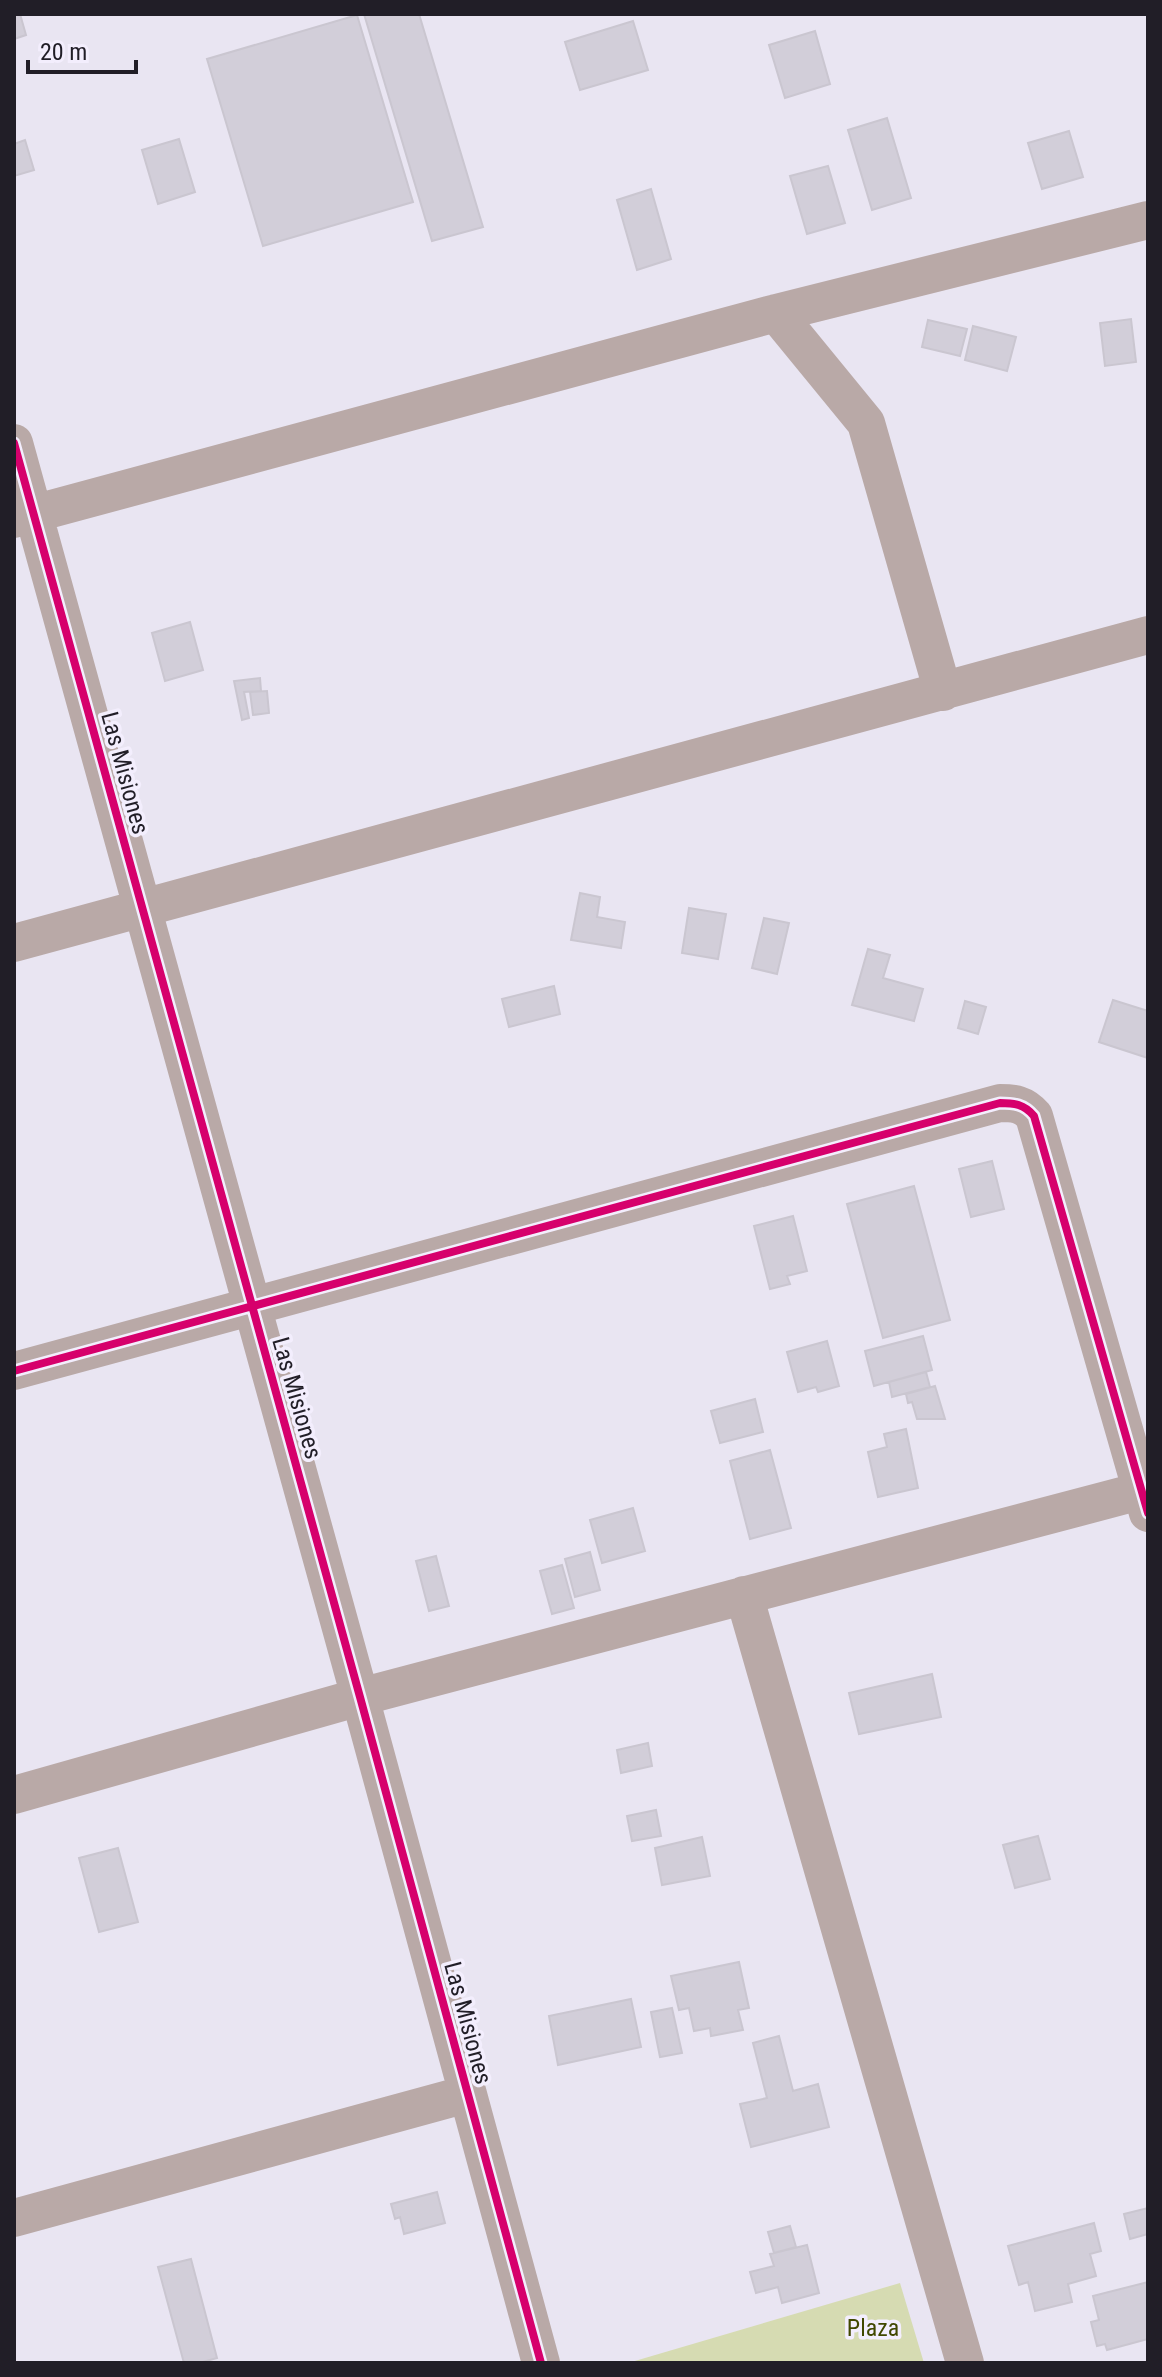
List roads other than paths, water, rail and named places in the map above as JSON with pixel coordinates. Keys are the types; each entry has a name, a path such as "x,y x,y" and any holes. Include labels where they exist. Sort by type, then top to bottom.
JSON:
{"street":[{"path":"24,516 776,313 1148,220"},
{"path":"776,313 866,423 943,692"},
{"name":"Las Misiones","path":"14,443 24,516 141,907 541,2363"},
{"path":"14,943 1148,635"},
{"path":"14,1371 1000,1103 1014,1103 1027,1108 1034,1116 1146,1498 744,1595 360,1697 14,1795"},
{"path":"744,1595 965,2363"},
{"path":"14,2218 467,2094"}],"park label":[{"name":"Plaza","path":"873,2328"}]}
